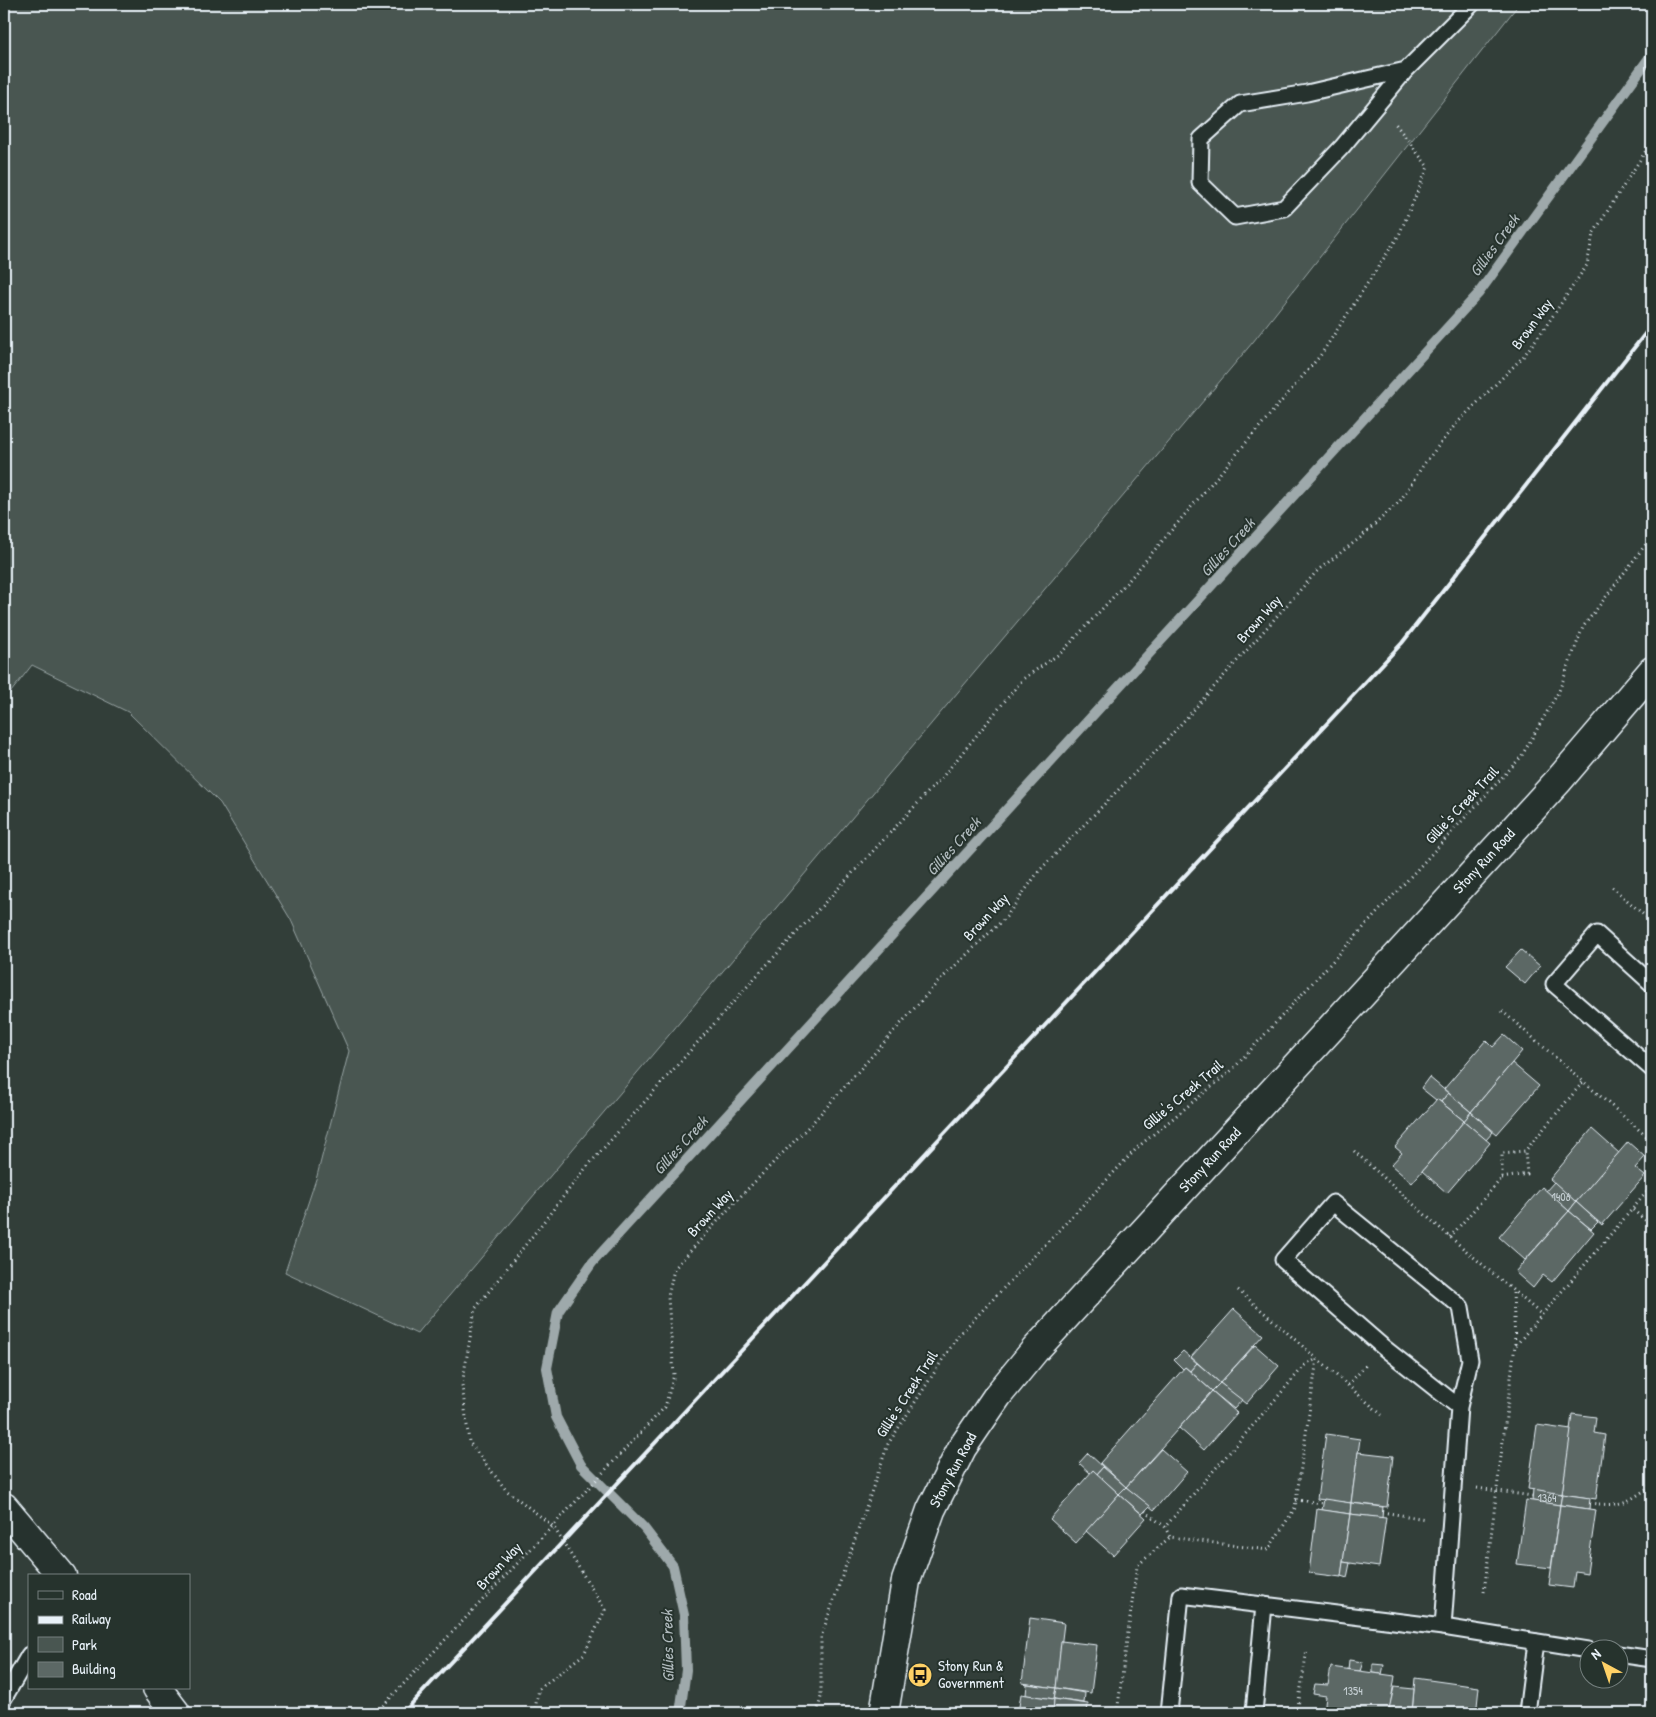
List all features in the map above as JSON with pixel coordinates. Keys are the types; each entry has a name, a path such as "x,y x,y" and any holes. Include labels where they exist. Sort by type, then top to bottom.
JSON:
{"street":[{"name":"Stony Run Road","path":"884,1713 906,1581 931,1510 962,1448 998,1395 1035,1350 1559,780 1652,670"},
{"path":"4,1508 60,1574"},
{"path":"158,1690 176,1713"}],"lane":[{"path":"1406,70 1307,93 1240,104 1201,139 1200,183 1236,217 1284,208 1342,147 1406,70 1472,4"},
{"path":"1652,984 1597,934 1554,984 1652,1069"},
{"path":"1443,1627 1459,1407 1470,1360 1461,1307 1333,1204 1283,1260 1383,1347 1459,1407"},
{"path":"1169,1713 1181,1595 1443,1627 1578,1648"},
{"path":"1254,1713 1264,1605"},
{"path":"1527,1713 1536,1642"},
{"path":"1628,1655 1652,1659"},
{"path":"4,1698 28,1656"}],"path":[{"path":"534,1713 539,1688 584,1654 605,1610 553,1526 506,1490 469,1442 462,1385 475,1309 585,1169 754,979 944,775 1023,679 1062,652 1129,580 1320,356 1399,235 1428,167 1380,103"},
{"name":"Brown Way","path":"376,1713 665,1408 674,1375 668,1297 674,1268 814,1121 937,983 1006,917 1039,871 1165,742 1318,570 1360,538 1400,501 1424,464 1455,425 1522,356 1546,326 1587,265 1593,234 1652,141"},
{"name":"Gillie's Creek Trail","path":"818,1713 821,1697 820,1638 888,1444 958,1336 1139,1146 1232,1070 1521,758 1559,690 1583,627 1652,536"},
{"path":"1612,887 1652,922"},
{"path":"1502,1011 1652,1141"},
{"path":"1502,1178 1502,1153 1525,1151 1583,1082"},
{"path":"1354,1151 1450,1237 1542,1314"},
{"path":"1450,1237 1502,1178 1527,1174 1525,1151"},
{"path":"1516,1345 1652,1186"},
{"path":"1633,1210 1652,1226"},
{"path":"1238,1290 1382,1415"},
{"path":"1484,1592 1516,1345 1513,1290"},
{"path":"1145,1511 1164,1527 1170,1536 1268,1550 1295,1508 1317,1359"},
{"path":"1164,1527 1305,1365 1317,1359"},
{"path":"1348,1385 1371,1359"},
{"path":"1589,1503 1619,1505 1633,1499 1652,1485"},
{"path":"1497,1490 1532,1496"},
{"path":"1296,1500 1323,1504"},
{"path":"1382,1512 1427,1519"},
{"path":"1117,1713 1137,1566 1170,1536"},
{"path":"1297,1713 1307,1649"}],"green space":[{"path":"4,4 1519,4 1253,342 417,1334 285,1272 317,1176 349,1051 291,920 220,803 128,712 32,665 4,701"}],"building":[{"path":"1521,950 1540,966 1525,984 1505,967"},
{"path":"1504,1035 1522,1051 1471,1112 1444,1089 1486,1040 1493,1047"},
{"path":"1512,1063 1539,1086 1497,1134 1471,1112"},
{"path":"1429,1077 1448,1093 1441,1102 1421,1088"},
{"path":"1448,1093 1471,1112 1464,1121 1441,1102"},
{"path":"1437,1099 1464,1121 1412,1183 1391,1165 1402,1153 1395,1147"},
{"path":"1471,1112 1493,1132 1486,1140 1464,1121"},
{"path":"1464,1121 1490,1143 1447,1193 1422,1171"},
{"path":"1592,1129 1619,1153 1576,1202 1550,1179"},
{"path":"1628,1142 1645,1157 1635,1168 1645,1176 1602,1225 1576,1202"},
{"path":"1554,1182 1576,1202 1569,1211 1546,1191"},
{"path":"1542,1187 1569,1211 1525,1260 1499,1237"},
{"path":"1576,1202 1598,1222 1591,1229 1569,1211"},
{"path":"1569,1211 1594,1232 1552,1282 1543,1275 1533,1288 1515,1272"},
{"path":"1234,1309 1263,1335 1220,1383 1191,1357"},
{"path":"1255,1345 1279,1366 1246,1404 1220,1383"},
{"path":"1183,1351 1197,1363 1190,1371 1185,1367 1183,1369 1174,1360"},
{"path":"1197,1363 1220,1383 1212,1391 1190,1371"},
{"path":"1185,1367 1212,1391 1126,1487 1100,1463"},
{"path":"1220,1383 1242,1400 1234,1409 1212,1391"},
{"path":"1212,1391 1237,1413 1204,1450 1179,1428"},
{"path":"1572,1414 1596,1417 1594,1433 1605,1435 1596,1499 1562,1494"},
{"path":"1537,1425 1571,1430 1562,1494 1528,1489"},
{"path":"1326,1434 1360,1439 1351,1503 1317,1499"},
{"path":"1161,1449 1187,1472 1154,1510 1126,1487"},
{"path":"1358,1452 1393,1456 1387,1507 1351,1503"},
{"path":"1088,1453 1103,1467 1097,1474 1093,1470 1090,1473 1079,1463"},
{"path":"1103,1467 1126,1487 1119,1494 1097,1474"},
{"path":"1093,1470 1119,1494 1076,1543 1050,1519"},
{"path":"1126,1487 1150,1506 1142,1514 1119,1494"},
{"path":"1533,1489 1562,1494 1560,1505 1532,1501"},
{"path":"1119,1494 1146,1518 1113,1555 1086,1531"},
{"path":"1562,1494 1590,1498 1589,1509 1560,1505"},
{"path":"1324,1499 1351,1503 1350,1514 1322,1510"},
{"path":"1526,1500 1560,1505 1551,1568 1517,1564"},
{"path":"1351,1503 1383,1507 1382,1518 1350,1514"},
{"path":"1560,1505 1596,1510 1587,1573 1575,1571 1573,1588 1549,1585"},
{"path":"1317,1509 1350,1514 1341,1577 1309,1573"},
{"path":"1350,1514 1386,1518 1379,1567 1343,1562"},
{"path":"1343,1562 1350,1563 1347,1578 1341,1576"},
{"path":"1030,1618 1064,1623 1056,1688 1022,1683"},
{"path":"1061,1641 1097,1645 1091,1693 1056,1688"},
{"path":"1349,1660 1363,1662 1360,1671 1348,1670"},
{"path":"1373,1664 1384,1665 1382,1674 1373,1673"},
{"path":"1331,1667 1395,1676 1389,1713 1324,1713 1326,1696 1313,1694 1315,1684 1328,1685"},
{"path":"1415,1678 1479,1687 1477,1706 1492,1709 1492,1713 1412,1713"},
{"path":"1027,1684 1056,1688 1054,1699 1026,1695"},
{"path":"1394,1687 1414,1689 1412,1712 1389,1709"},
{"path":"1056,1688 1085,1693 1084,1703 1054,1699"},
{"path":"1021,1694 1054,1699 1053,1713 1018,1713"},
{"path":"1054,1699 1088,1704 1087,1713 1053,1713"}],"waterway":[{"name":"Gillies Creek","path":"680,1713 686,1670 684,1615 673,1566 644,1528 581,1465 556,1417 547,1368 558,1312 592,1263 1478,294 1652,54"}],"railway":[{"path":"403,1713 1402,643 1652,325"}],"place":[{"name":"Stony Run & Government","path":"920,1675"}]}
